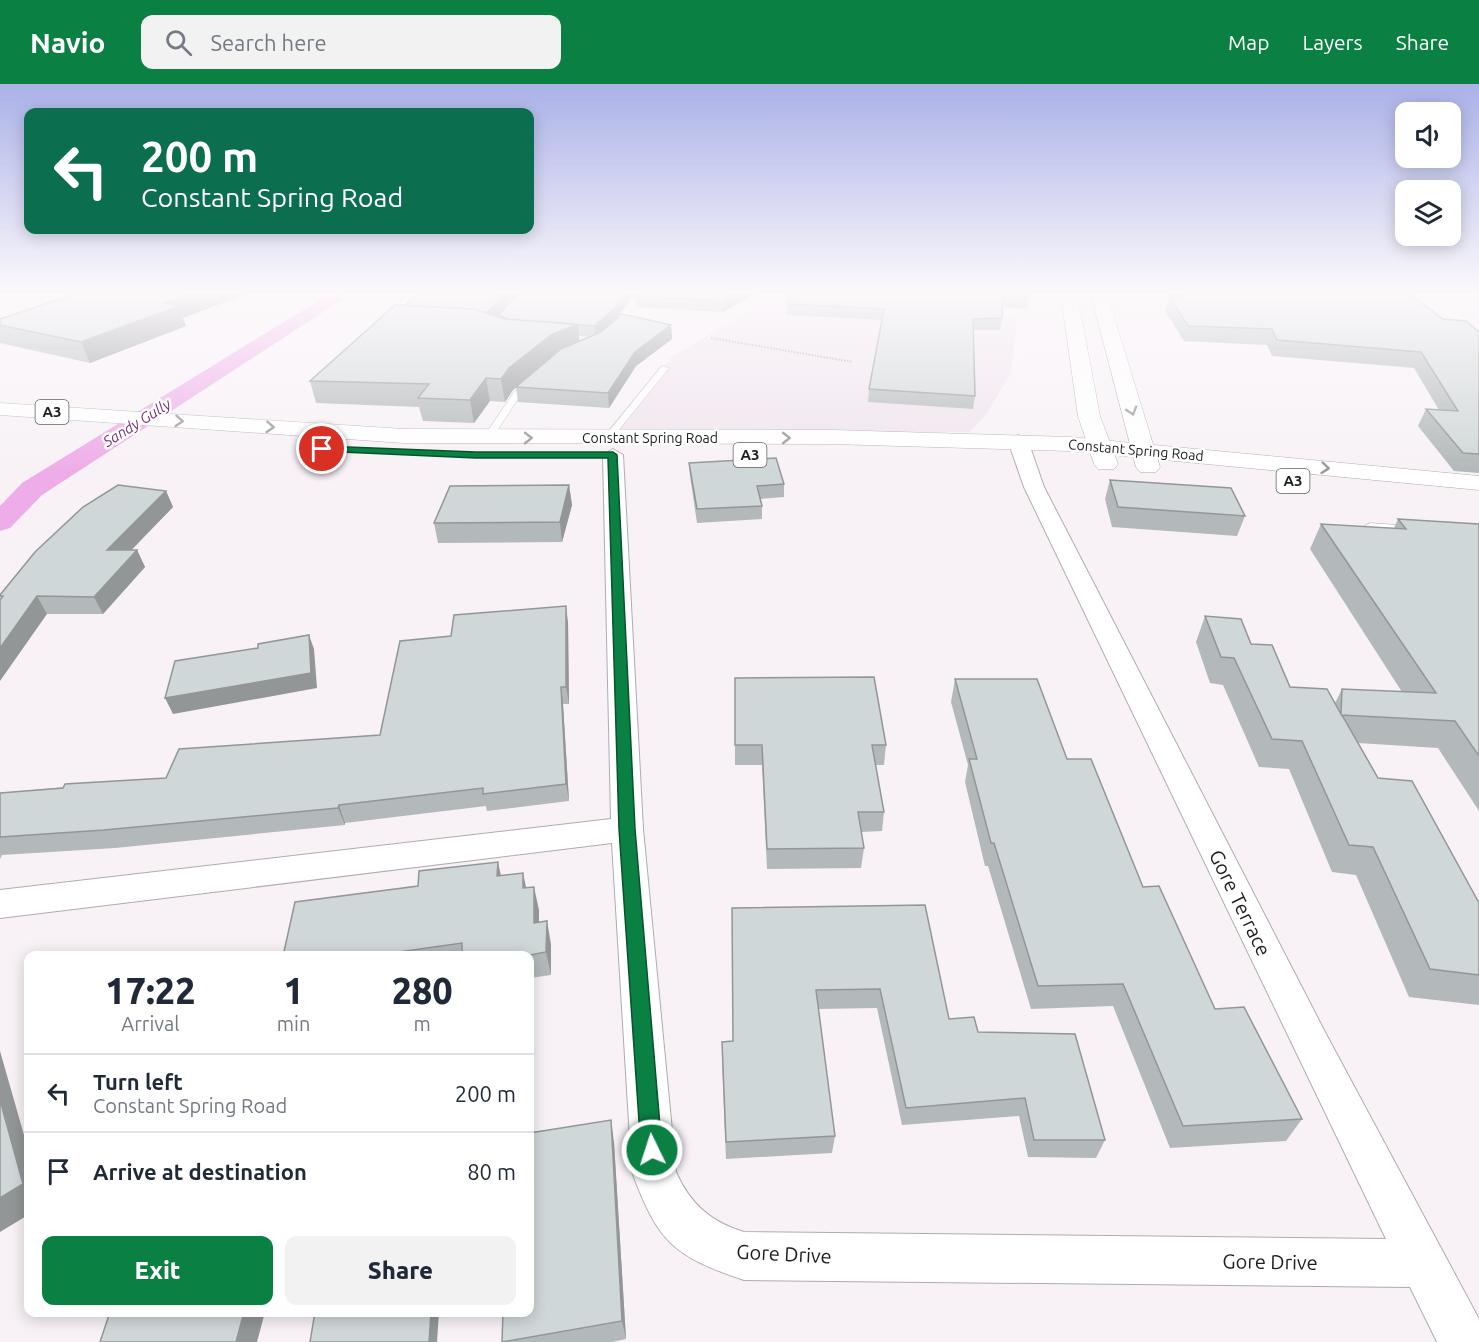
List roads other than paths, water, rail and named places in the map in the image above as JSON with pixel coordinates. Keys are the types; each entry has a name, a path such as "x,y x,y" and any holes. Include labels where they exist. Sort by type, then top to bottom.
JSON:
{"main road":[{"path":"1079,353 1089,417 1103,455"},
{"path":"1115,353 1145,458"},
{"name":"Constant Spring Road","path":"0,410 610,447 866,456 1021,451 1103,455 1479,483"},
{"name":"Constant Spring Road","path":"0,429 386,453 610,447"},
{"name":"Constant Spring Road","path":"1145,458 1479,500"}],"street":[{"name":"Gore Drive","path":"610,447 627,829 654,1173 664,1202 684,1227 711,1246 744,1256 1422,1263"},
{"name":"Gore Terrace","path":"1021,451 1034,488 1422,1263 1464,1342"},
{"path":"0,904 627,829"}],"lane":[{"path":"610,447 665,368"},
{"path":"488,438 517,394 542,374"},
{"path":"1370,526 1425,530"}],"waterway":[{"name":"Sandy Gully","path":"0,522 32,489 249,353"}]}
